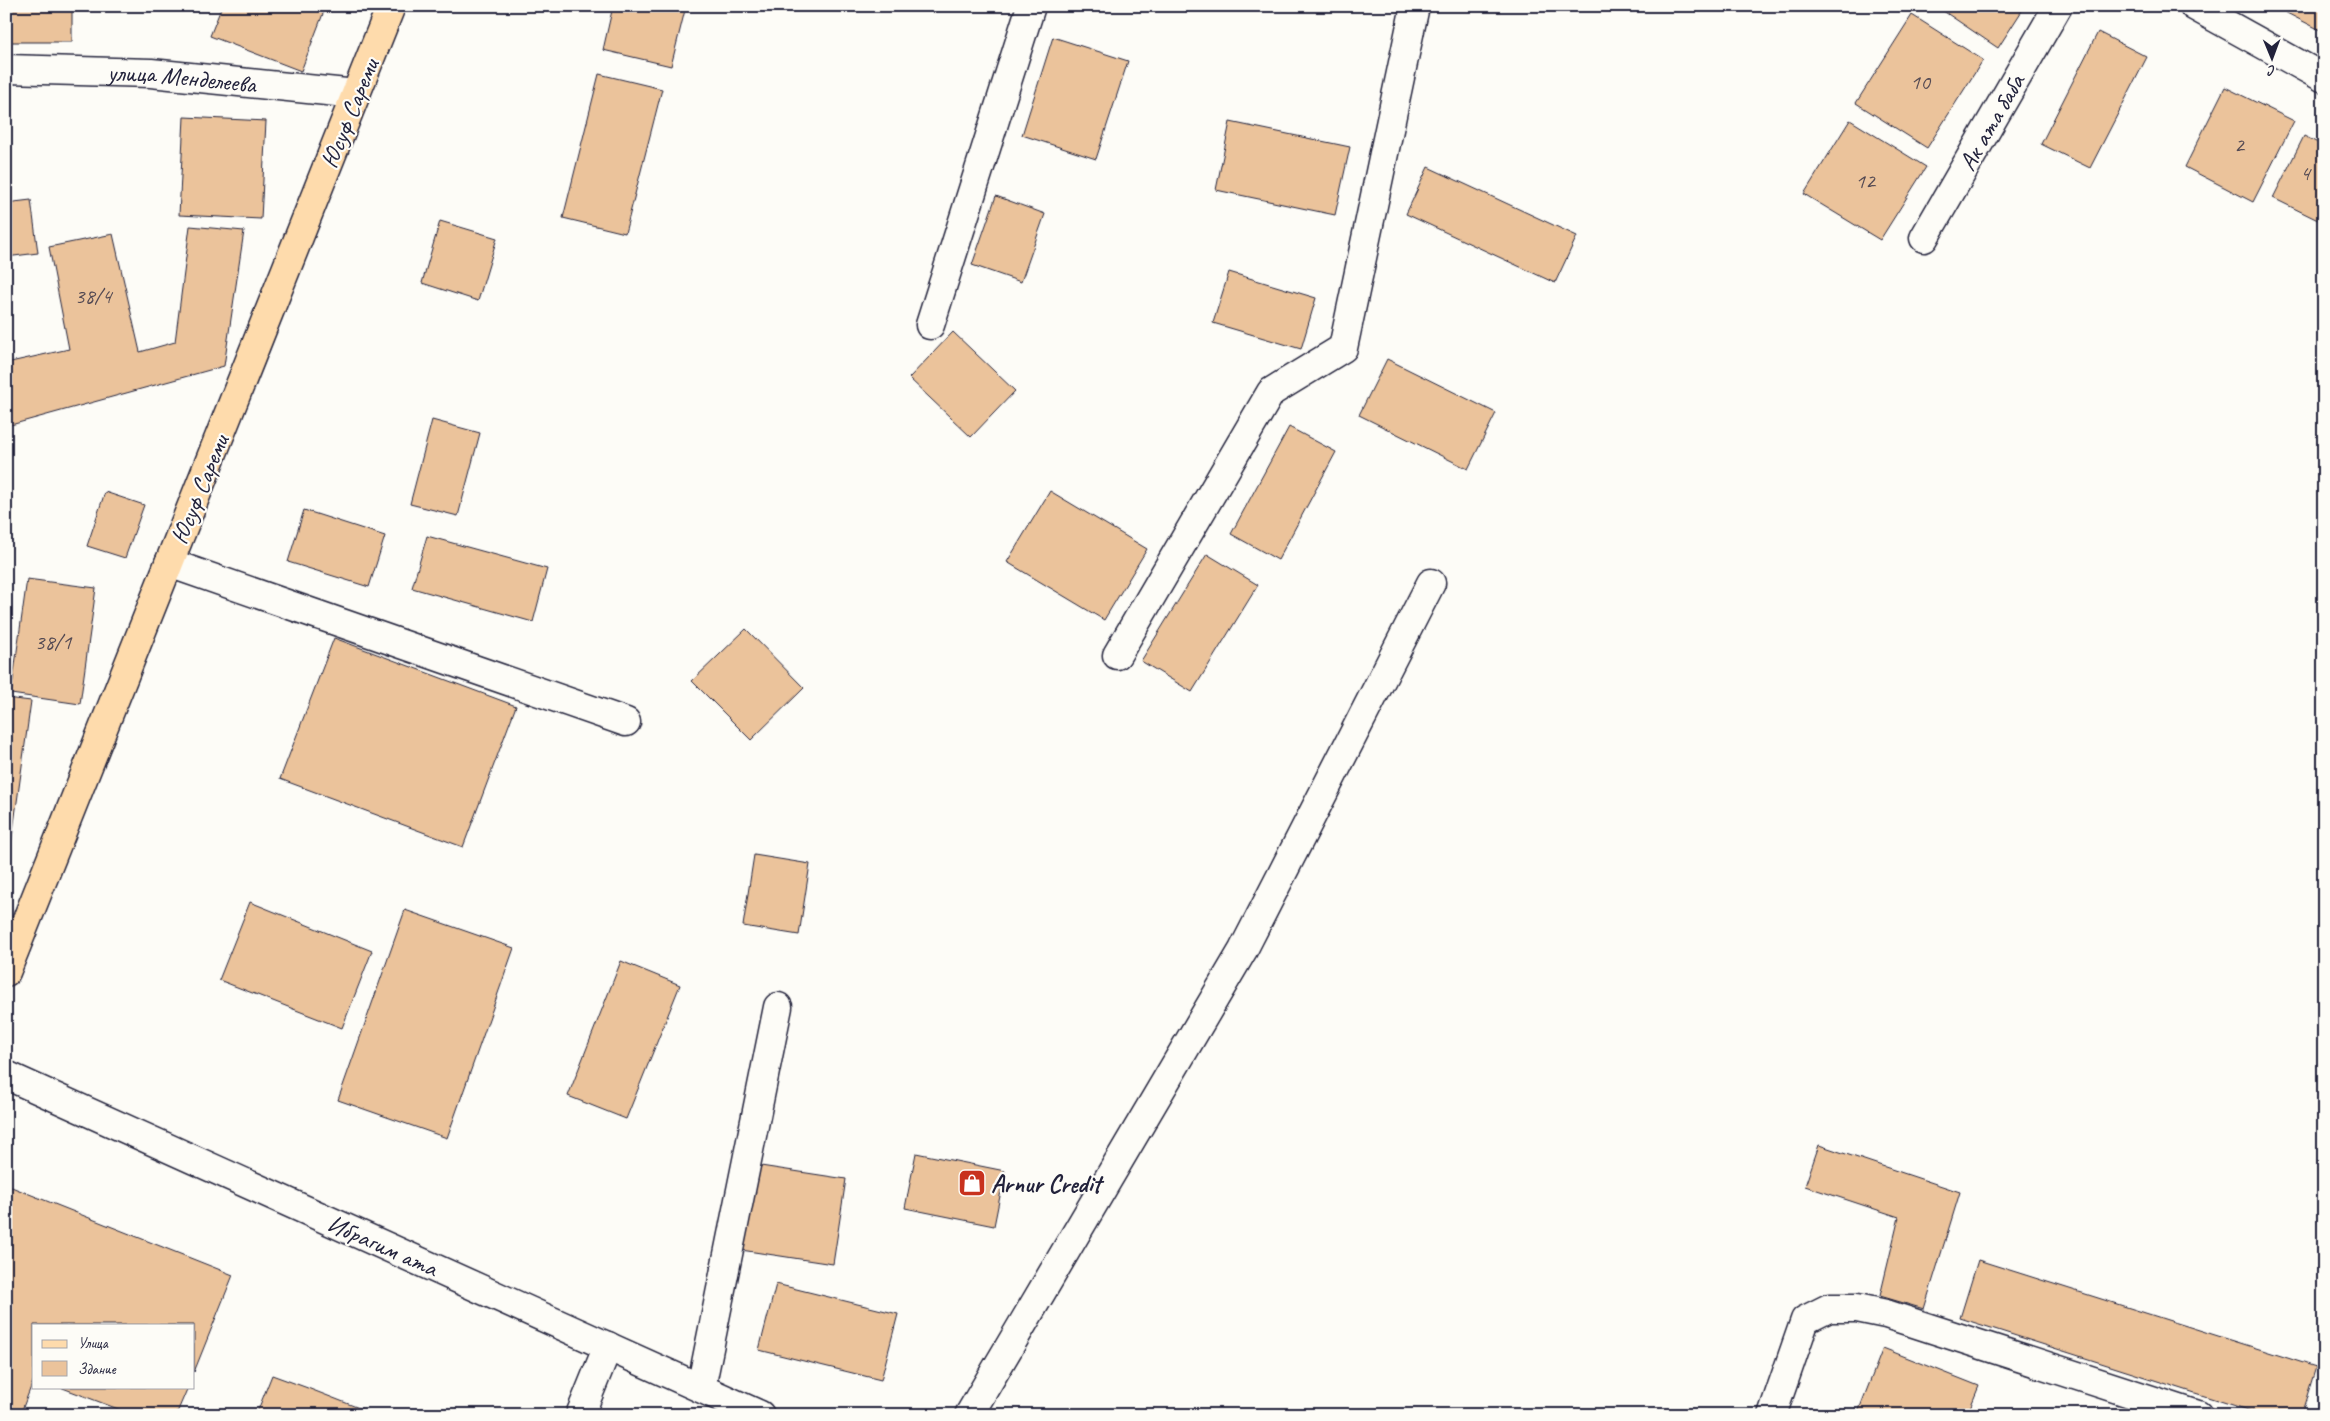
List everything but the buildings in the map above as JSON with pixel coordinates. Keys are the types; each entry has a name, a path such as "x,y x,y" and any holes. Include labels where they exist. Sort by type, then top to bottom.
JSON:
{"main road":[{"name":"Юсуф Сареми","path":"6,972 391,6"}],"street":[{"path":"930,325 1031,6"},
{"path":"1117,655 1270,392 1342,348 1415,6"},
{"name":"Ак ата баба","path":"1924,238 2058,6"},
{"path":"2194,6 2324,78"},
{"name":"улица Менделеева","path":"6,68 151,73 356,94"},
{"path":"169,563 626,722"},
{"path":"969,1415 1243,950 1431,583"},
{"path":"701,1388 778,1007"},
{"name":"Ибрагим ата","path":"6,1075 760,1415"},
{"path":"1772,1415 1805,1320 1829,1308 1857,1308 1886,1314 2198,1415"},
{"path":"580,1415 608,1346"}],"place":[{"name":"Arnur Credit","path":"972,1183"}]}
